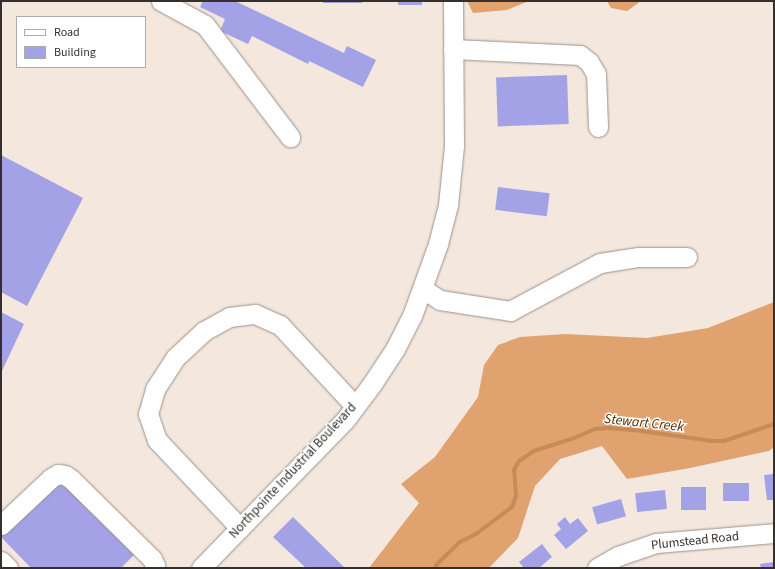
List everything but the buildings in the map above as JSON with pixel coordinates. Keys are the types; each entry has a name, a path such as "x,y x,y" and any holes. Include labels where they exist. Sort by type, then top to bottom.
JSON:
{"street":[{"path":"161,1 205,25 290,137"},
{"name":"Northpointe Industrial Boulevard","path":"201,568 330,436 356,406 395,349 412,316 438,244 449,198 454,146 454,1"},
{"path":"453,49 580,55 589,62 596,74 598,127"},
{"path":"423,289 440,300 510,311 600,263 639,257 687,257"},
{"path":"240,528 157,440 148,414 155,390 175,358 204,331 229,317 255,314 280,325 356,406"},
{"path":"1,525 51,478 58,474 65,475 71,479 152,559 155,567"},
{"name":"Plumstead Road","path":"597,568 618,556 656,543 774,533"},
{"path":"1,561 8,568"}],"shaded area":[{"path":"467,1 529,1 507,10 473,13"},
{"path":"607,1 641,1 627,11 611,8"},
{"path":"774,302 774,447 769,451 690,468 627,479 602,446 560,459 535,486 518,538 489,568 369,568 419,503 401,484 435,457 478,397 484,365 498,345 520,337 565,334 647,338 708,328"}],"waterway":[{"name":"Stewart Creek","path":"435,568 437,564 460,542 476,534 512,507 516,496 514,470 519,461 534,451 572,439 594,429 608,428 641,431 712,441 724,441 774,424"}]}
